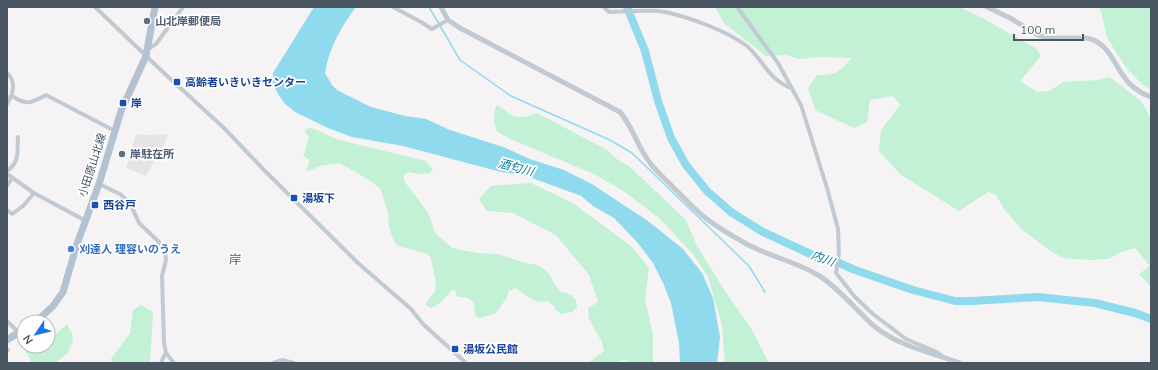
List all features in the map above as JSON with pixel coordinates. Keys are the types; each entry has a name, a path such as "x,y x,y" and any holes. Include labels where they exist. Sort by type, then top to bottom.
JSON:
{"main road":[{"name":"小田原山北線","path":"44,314 53,306 63,292 77,244 99,184 115,131 129,93 147,53 155,7"},
{"path":"7,340 16,334"}],"street":[{"path":"95,7 147,53 358,263 410,309 423,324 466,363"},
{"path":"147,53 156,44 183,7"},
{"path":"393,7 432,29 446,21"},
{"path":"441,7 446,21 620,112 626,119 646,158 665,180 702,215 715,225 746,244 772,256 803,267 820,276 875,327 890,337 906,346 960,363"},
{"path":"604,7 609,12 663,12 725,33 747,46 772,76 784,86 791,88"},
{"path":"737,7 775,58 801,105 827,188 838,230 839,253 836,273 855,297 873,314 906,338 938,352 943,357"},
{"path":"987,7 1010,18 1038,36 1048,38 1092,39 1101,44 1112,55 1122,75 1131,85 1151,97"},
{"path":"7,72 12,81 14,90 7,104"},
{"path":"12,96 26,103 46,95 115,131"},
{"path":"7,171 13,167 17,160 18,137"},
{"path":"7,174 34,193 86,221"},
{"path":"7,186 12,178"},
{"path":"99,184 120,194 130,203 139,223 160,243 165,251 166,260 162,276 164,343 166,353 174,363"},
{"path":"7,210 12,214 23,206 34,193"},
{"path":"7,321 16,327"},
{"path":"161,363 166,353"},
{"path":"273,363 282,360 294,363"}],"shaded area":[{"path":"136,134 169,134 146,176 126,168"}],"green space":[{"path":"715,7 959,7 981,17 1037,49 1041,56 1020,81 1037,92 1049,91 1064,82 1098,80 1110,77 1142,102 1151,119 1151,287 1139,274 1150,266 1135,248 1121,252 1109,259 1089,260 1063,258 1049,250 1020,228 1005,210 996,195 988,192 959,211 901,175 879,151 881,130 900,105 893,96 870,100 867,122 854,128 815,110 808,88 817,75 832,74 840,70 851,58 820,57 799,59 786,55 766,56 724,23"},
{"path":"1100,7 1151,7 1151,89 1145,87 1127,69 1107,38"},
{"path":"497,105 511,115 520,117 530,116 537,113 607,150 618,160 629,166 686,220 697,246 725,291 752,330 769,363 725,363 722,325 708,277 693,254 659,218 622,190 594,174 510,139 497,131 494,118"},
{"path":"312,128 339,140 426,161 433,169 430,173 420,174 408,172 404,175 404,181 427,211 436,234 452,248 477,253 498,254 525,263 538,265 549,273 553,282 560,291 571,295 576,300 577,308 572,312 561,314 547,301 538,302 526,296 516,288 509,291 506,299 495,314 479,318 475,315 474,304 472,301 464,297 459,297 453,289 439,304 431,308 427,306 426,303 435,291 436,283 431,259 428,254 399,246 395,243 389,228 388,212 380,188 341,164 320,166 309,171 306,170 310,160 303,156 309,137 305,132 306,129"},
{"path":"531,183 574,204 631,246 649,268 645,300 653,334 653,363 631,363 624,360 612,363 588,363 604,351 602,342 589,319 588,308 598,302 589,275 556,235 513,213 487,211 479,199 491,186"},
{"path":"141,305 153,312 150,363 112,363 111,359 130,333 133,310"},
{"path":"67,324 72,333 73,341 68,353 55,363 32,363 27,354 56,354 56,334"}],"water":[{"name":"酒匂川","path":"314,7 356,7 336,38 329,55 325,73 332,85 337,90 371,107 405,116 426,119 450,130 503,147 530,159 564,170 592,184 648,221 683,249 702,273 713,298 720,337 717,363 680,363 679,343 671,303 653,263 637,242 614,218 593,206 581,196 524,175 501,172 403,146 352,137 328,128 295,112 284,103 272,84 273,73"}],"waterway":[{"path":"429,7 460,60 511,96 610,140 632,153 749,266 765,292"},
{"name":"内川","path":"627,7 645,51 658,101 671,138 686,165 707,191 731,212 763,232 819,258 830,259 855,270 913,290 955,301 1038,297 1095,303 1135,313 1151,319"}],"place":[{"name":"山北岸郵便局","path":"147,21"},
{"name":"高齢者いきいきセンター","path":"177,82"},
{"name":"岸","path":"123,103"},
{"name":"岸駐在所","path":"122,154"},
{"name":"湯坂下","path":"294,198"},
{"name":"西谷戸","path":"95,205"},
{"name":"刈達人 理容いのうえ","path":"71,249"},
{"name":"湯坂公民館","path":"455,349"}],"district":[{"name":"岸","path":"235,259"}]}
